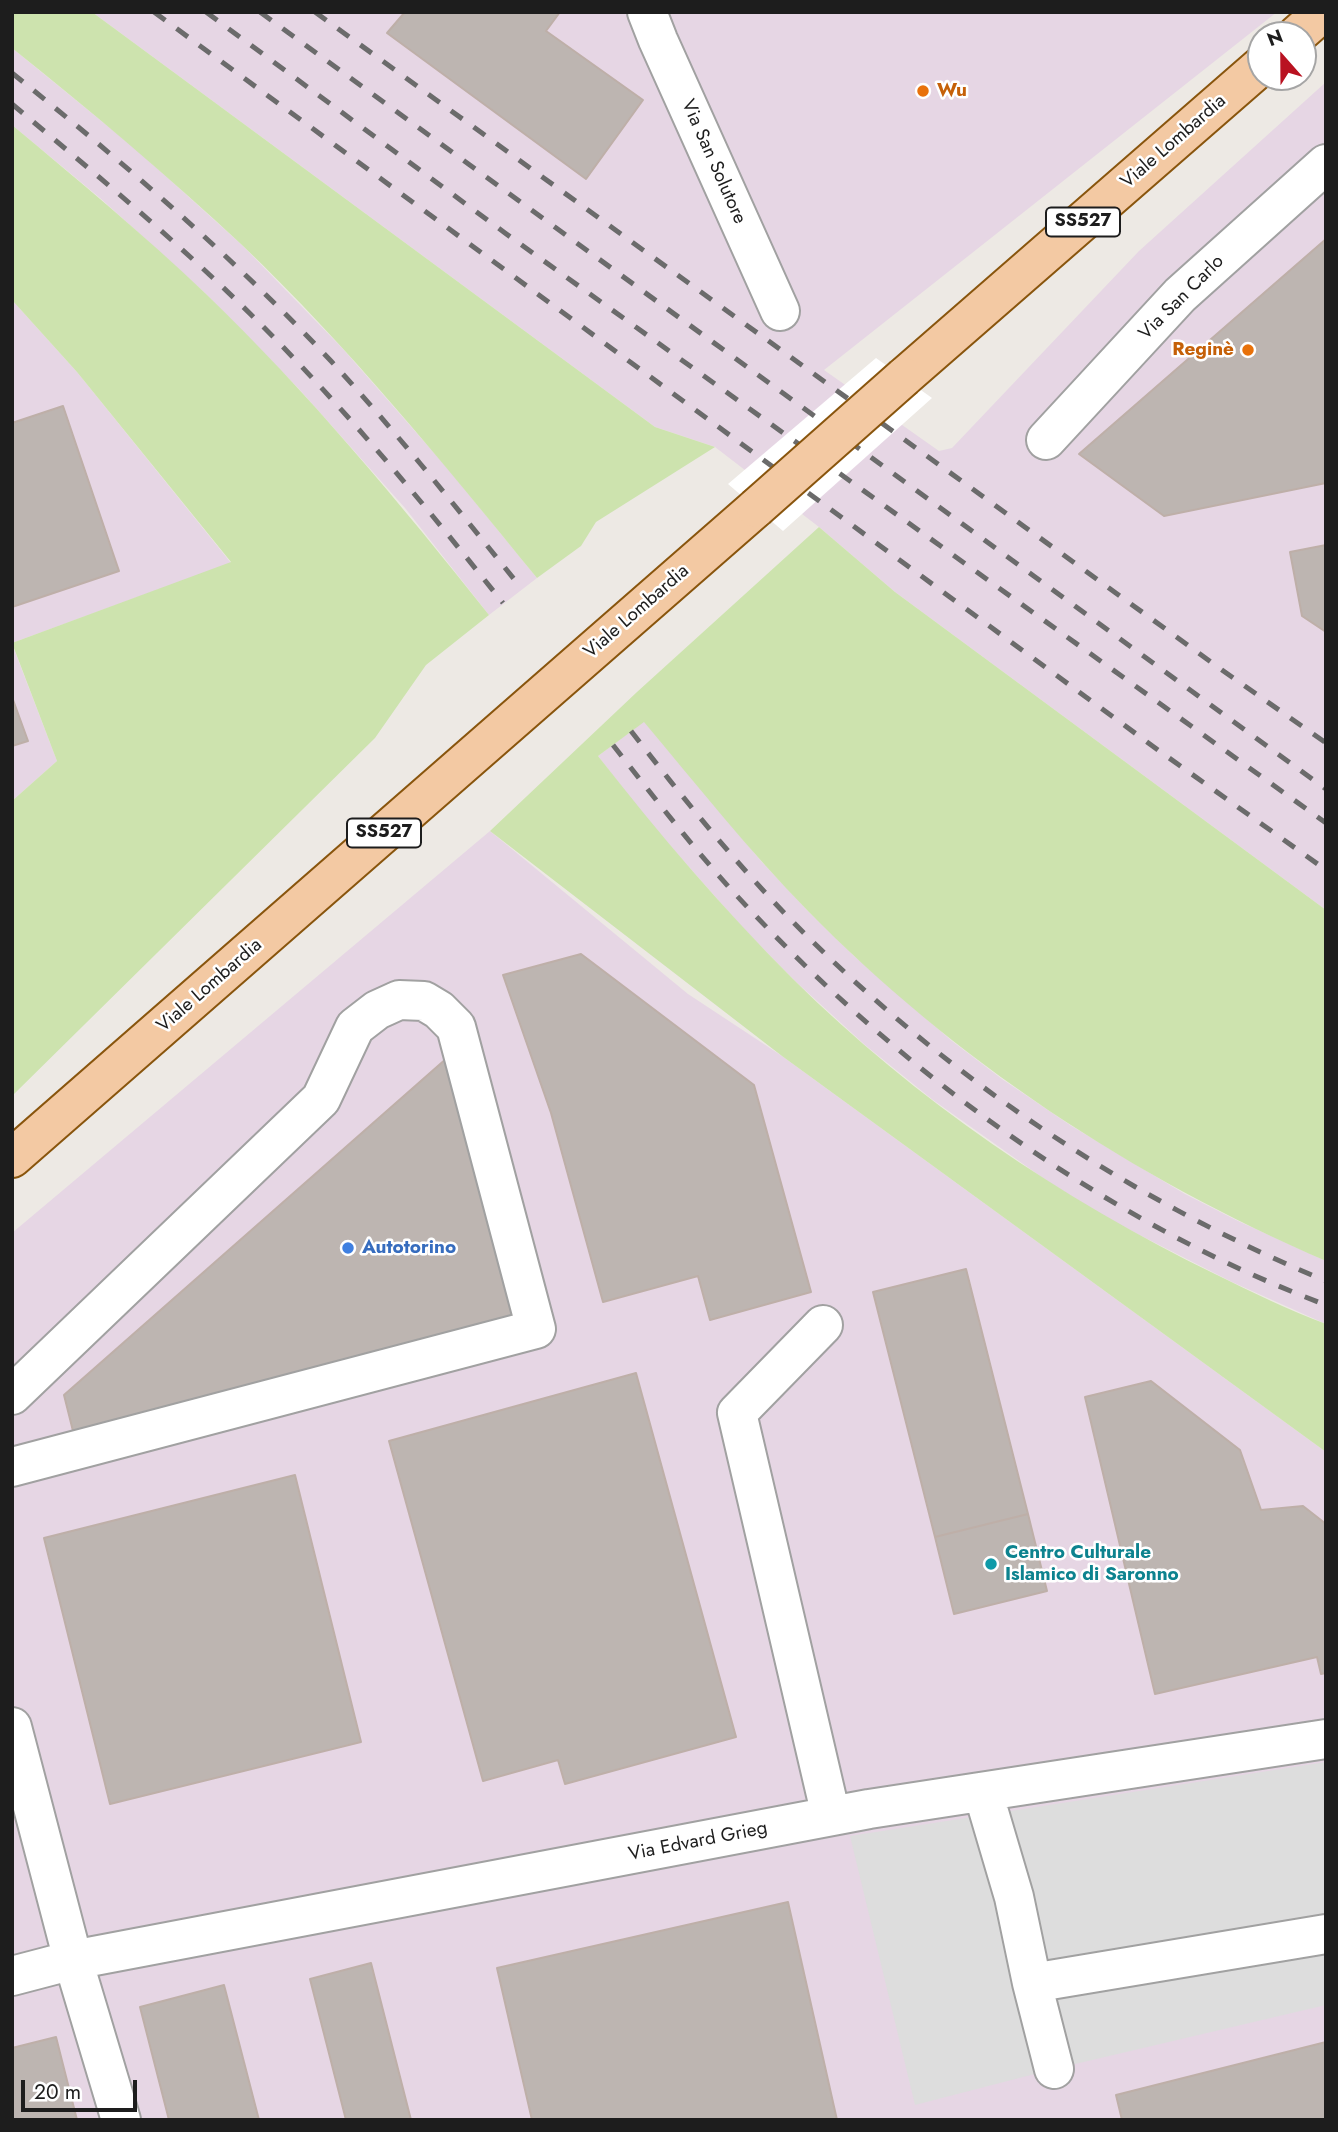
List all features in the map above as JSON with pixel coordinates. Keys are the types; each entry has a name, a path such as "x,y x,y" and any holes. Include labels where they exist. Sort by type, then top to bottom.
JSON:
{"main road":[{"name":"Viale Lombardia","path":"12,1158 1247,78"}],"street":[{"name":"Via San Solutore","path":"648,12 657,40 780,311"},
{"name":"Via San Carlo","path":"1046,440 1180,295 1326,163"},
{"path":"12,1395 321,1099 355,1027 377,1010 399,1000 424,1001 439,1010 456,1027 536,1329 12,1467"},
{"path":"823,1325 737,1413 831,1816"},
{"path":"12,1727 73,1960 121,2120"},
{"name":"Via Edvard Grieg","path":"12,1976 73,1960 831,1816 1326,1738"},
{"path":"984,1792 1014,1897 1032,1983 1055,2069"},
{"path":"1032,1983 1326,1934"}],"shaded area":[{"path":"92,12 1277,12 1266,21 1247,21 1247,36 824,370 939,451 952,448 1139,251 1326,82 1326,910 895,592 819,527 715,447 655,427"},
{"path":"12,48 137,150 243,246 343,349 449,470 537,578 489,615 405,508 299,389 205,293 100,198 12,125"},
{"path":"12,300 77,372 231,563 12,643"},
{"path":"12,644 57,761 12,801"},
{"path":"644,721 761,861 807,910 854,956 952,1041 1070,1125 1185,1194 1326,1261 1326,1324 1232,1282 1110,1220 1050,1183 933,1100 865,1045 794,980 742,927 644,816 598,756"},
{"path":"490,831 688,994 782,1056 1326,1452 1326,2120 12,2120 12,1233"},
{"path":"1326,1762 1326,2005 1054,2069 915,2105 850,1836"}],"green space":[{"path":"12,12 92,12 655,427 715,447 596,522 581,546 537,578 358,365 282,284 158,169 12,48"},
{"path":"12,125 158,250 280,369 422,531 489,615 426,665 375,738 12,1096 12,801 57,761 12,643 231,562 77,372 12,300"},
{"path":"819,527 895,592 1326,910 1326,1261 1184,1192 1116,1153 1049,1111 923,1017 864,965 786,888 644,722 598,756 692,870 767,953 840,1023 940,1106 1046,1180 1101,1213 1215,1274 1326,1324 1326,1452 782,1056 490,831 637,692"}],"pier":[{"path":"876,358 932,398 783,531 728,484"}],"building":[{"path":"405,12 560,12 546,31 643,100 586,179 387,33"},
{"path":"1326,239 1326,483 1164,516 1079,454"},
{"path":"63,406 119,571 12,607 12,423"},
{"path":"1326,545 1326,632 1302,616 1290,552"},
{"path":"12,697 28,741 12,746"},
{"path":"581,954 754,1085 811,1292 710,1320 698,1276 603,1302 551,1113 503,975"},
{"path":"447,1058 517,1319 75,1439 64,1395"},
{"path":"966,1269 1028,1514 935,1537 873,1292"},
{"path":"636,1373 736,1737 565,1784 558,1760 483,1781 389,1441"},
{"path":"1151,1381 1240,1450 1261,1510 1303,1506 1326,1524 1326,1673 1321,1674 1317,1657 1155,1694 1085,1397"},
{"path":"295,1475 361,1742 110,1804 44,1538"},
{"name":"Centro Culturale Islamico di Saronno","path":"1028,1514 1047,1591 954,1614 935,1537"},
{"path":"788,1902 837,2120 532,2120 497,1968"},
{"path":"371,1963 411,2120 346,2120 310,1979"},
{"path":"224,1985 259,2120 169,2120 140,2007"},
{"path":"56,2037 77,2120 12,2120 12,2048"},
{"path":"1326,2042 1326,2120 1122,2120 1116,2095"}],"railway":[{"path":"154,12 1158,750 1326,870"},
{"path":"206,12 505,233 1326,823"},
{"path":"260,12 1326,789"},
{"path":"315,12 1326,743"},
{"path":"12,73 176,211 294,322 380,417 522,589"},
{"path":"12,104 164,233 252,316 364,435 503,603"},
{"path":"631,731 710,830 796,925 854,981 977,1083 1043,1129 1181,1212 1326,1281"},
{"path":"613,745 689,841 737,896 799,960 935,1080 1084,1185 1163,1230 1243,1270 1326,1305"}],"place":[{"name":"Wu","path":"923,91"},
{"name":"Reginè","path":"1248,350"},
{"name":"Autotorino","path":"348,1248"},
{"name":"Centro Culturale Islamico di Saronno","path":"991,1564"}]}
